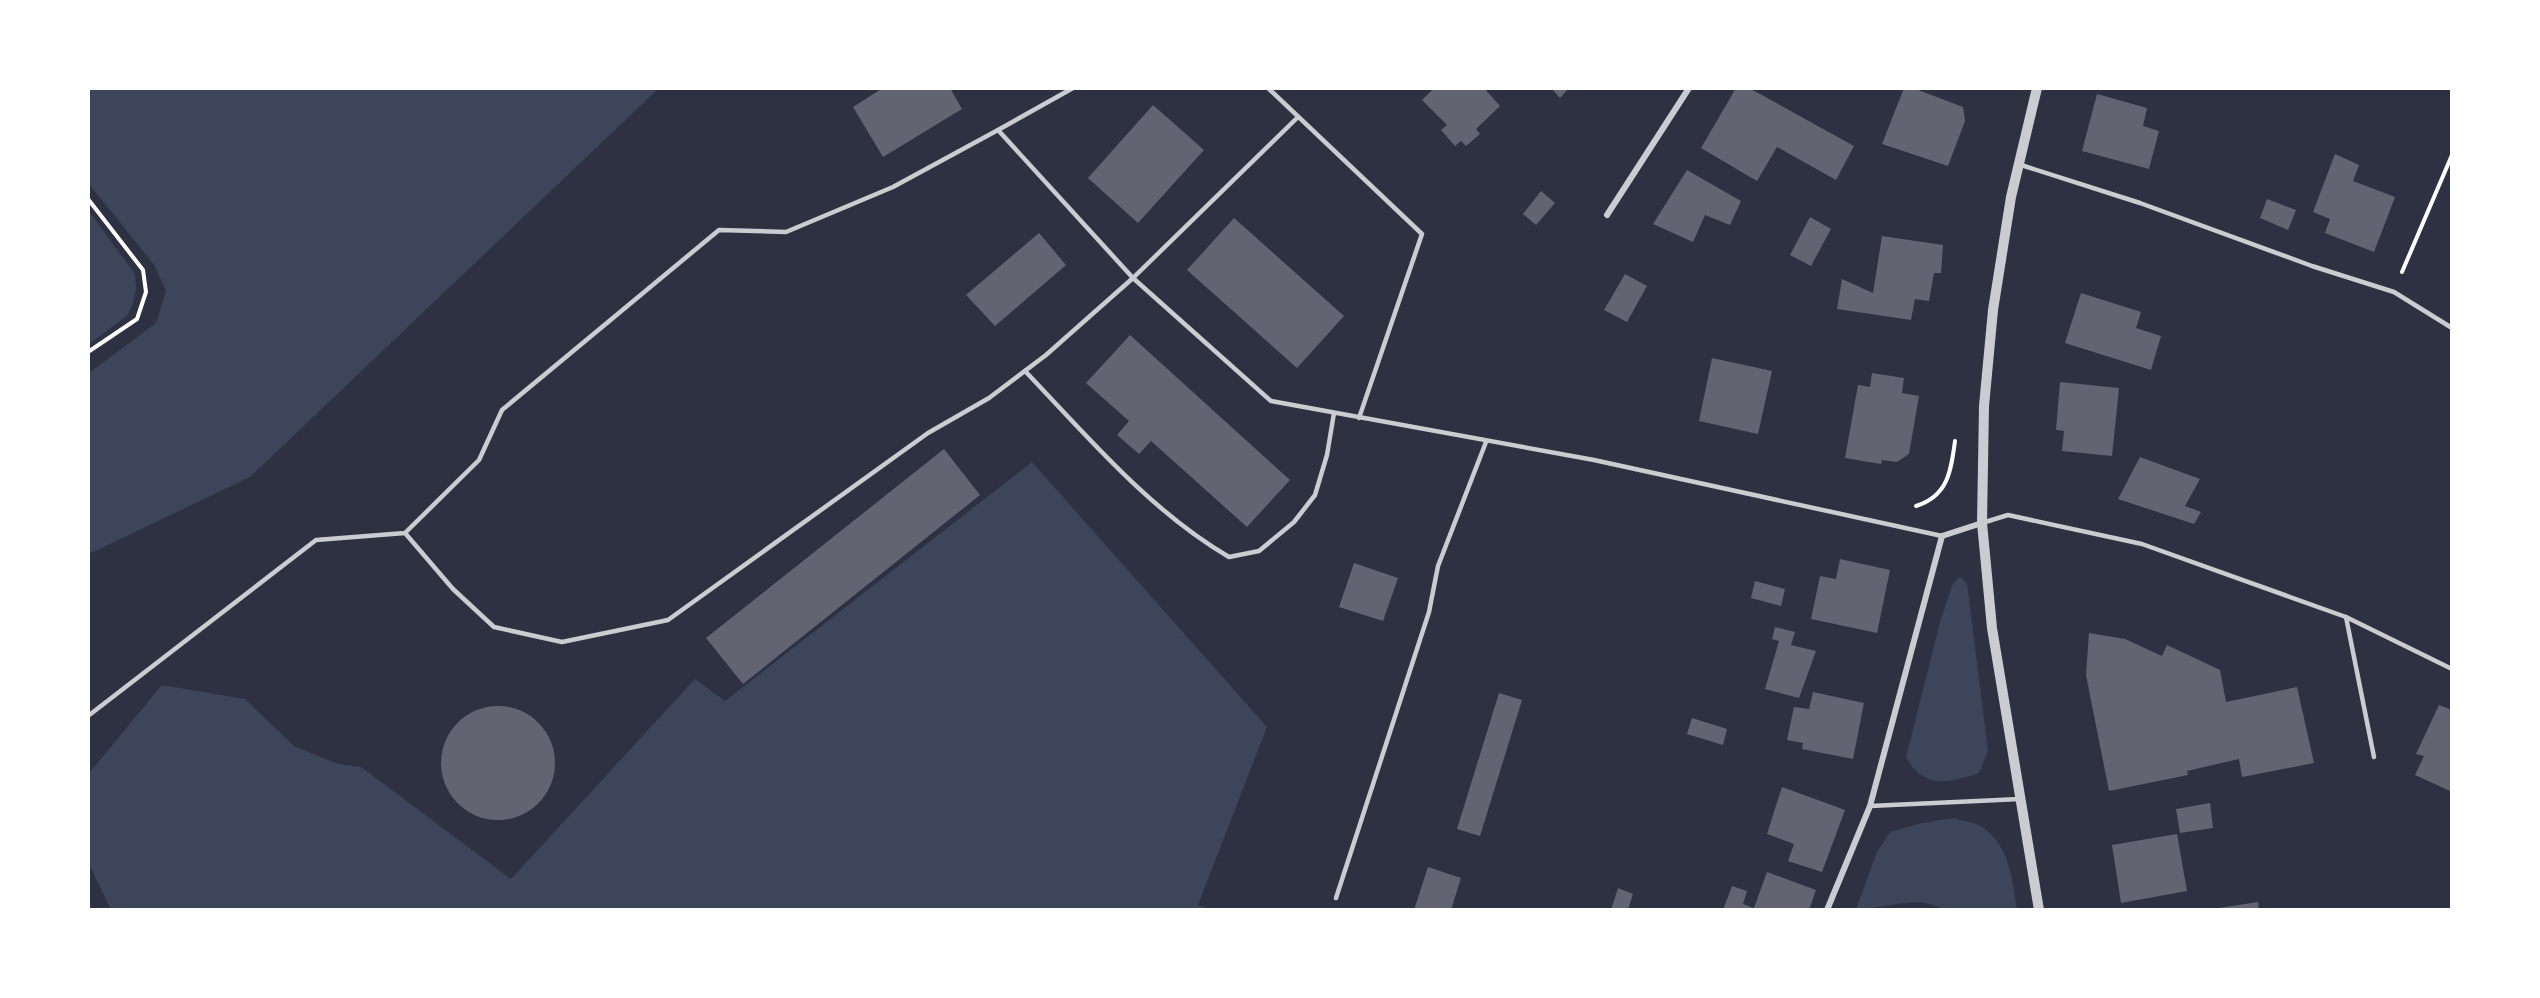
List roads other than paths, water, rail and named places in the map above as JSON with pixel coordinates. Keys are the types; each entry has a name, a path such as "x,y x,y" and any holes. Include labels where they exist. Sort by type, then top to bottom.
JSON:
{"street":[{"path":"1607,215 1689,88"},
{"path":"2037,88 2011,198 1993,310 1984,406 1982,523 1992,628 2039,909"},
{"path":"1827,909 1870,806 1942,536 1982,523"}],"lane":[{"path":"88,716 316,540 405,533 479,460 502,410 719,230 786,232 893,188 1074,88"},
{"path":"1268,88 1422,234 1359,418"},
{"path":"405,533 453,589 494,627 562,642 668,620 928,433 989,398 1025,371 1133,278 1298,117"},
{"path":"998,130 1133,278 1271,401 1594,460 1942,536"},
{"path":"2020,164 2140,203 2312,266 2394,292 2451,328"},
{"path":"1025,371 1135,486 1192,536 1229,557 1258,551 1294,522 1315,495 1327,455 1334,413"},
{"path":"1336,898 1429,612 1438,566 1486,442"},
{"path":"1982,523 2008,515 2142,544 2346,617 2451,669"},
{"path":"2346,617 2374,757"},
{"path":"1870,806 2020,799"}]}
